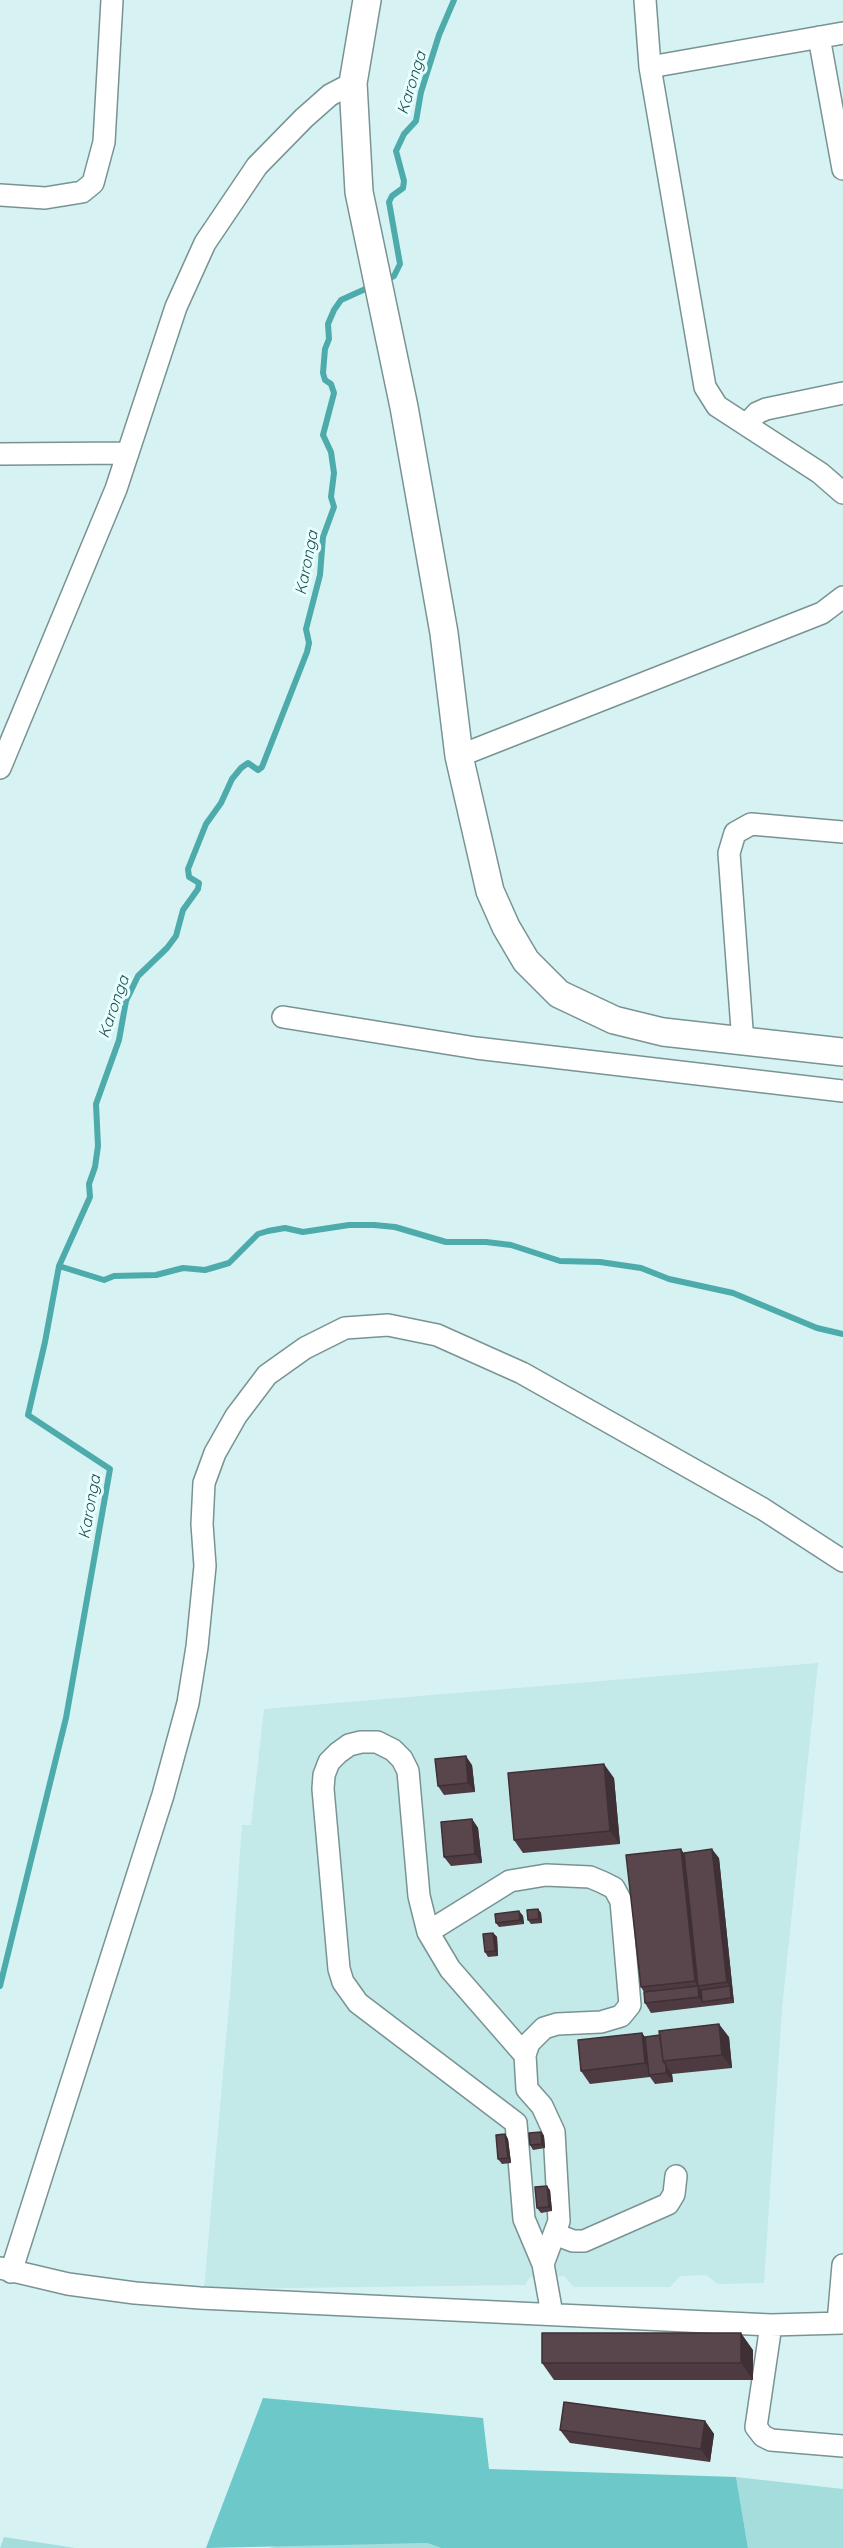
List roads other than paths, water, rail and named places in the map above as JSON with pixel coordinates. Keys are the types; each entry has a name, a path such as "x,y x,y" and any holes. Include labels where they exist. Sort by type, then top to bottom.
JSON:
{"main road":[{"path":"367,0 353,84 359,192 370,254 404,407 444,633 459,756 490,891 506,927 526,962 559,994 615,1020 663,1032 742,1043 843,1052"}],"street":[{"path":"0,195 45,198 82,192 93,183 104,142 112,0"},
{"path":"645,0 650,67 705,387 717,406 820,473 843,493"},
{"path":"650,67 843,33"},
{"path":"819,38 843,169"},
{"path":"0,768 116,489 176,308 205,243 257,166 330,95 353,84"},
{"path":"746,424 766,409 843,393"},
{"path":"0,454 128,453"},
{"path":"459,756 822,613 843,597"},
{"path":"742,1043 729,853 735,833 751,824 843,832"},
{"path":"283,1017 476,1048 843,1090"},
{"path":"843,1561 763,1509 522,1373 437,1335 388,1325 345,1328 305,1348 267,1376 236,1416 215,1453 204,1483 202,1524 205,1566 197,1647 188,1703 163,1795 6,2270 79,2285 189,2297 771,2325 841,2323 843,2265"},
{"path":"516,2123 358,2003 343,1982 339,1969 323,1788 324,1775 329,1762 349,1745 376,1742 393,1750 402,1759 408,1771 419,1896 428,1932 450,1969 525,2055"},
{"path":"428,1932 510,1881 527,1877 590,1876 614,1888 621,1900 630,2005 621,2016 601,2022 558,2024 544,2028 529,2043 525,2055 527,2089 516,2123 524,2219 543,2264 552,2314"},
{"path":"527,2089 542,2106 554,2132 560,2221 543,2264"},
{"path":"555,2234 573,2241 584,2241 668,2204 674,2194 676,2176"},
{"path":"771,2325 756,2427 763,2436 771,2440 843,2446"}],"waterway":[{"name":"Karonga","path":"384,281 394,276 400,264 389,202 392,196 403,188 404,181 396,151 404,134 416,121 421,92 439,35 454,0"},
{"name":"Karonga","path":"0,1986 66,1718 110,1469 28,1415 59,1266 90,1197 89,1184 95,1167 98,1146 96,1104 119,1040 126,1001 138,976 176,936 183,910 198,889 199,883 189,877 188,869 206,824 221,803 232,779 241,768 248,763 258,770 262,767 307,652 309,643 306,629 320,575 323,537 334,507 331,497 334,473 331,452 323,435 334,393 323,373 325,349 329,339 328,324 341,300 372,286"},
{"path":"59,1266 104,1280 114,1276 156,1275 183,1268 205,1270 229,1263 258,1234 268,1231 285,1228 303,1232 349,1225 374,1225 395,1227 446,1242 486,1242 511,1245 560,1261 600,1262 641,1268 669,1279 733,1293 817,1328 843,1334"}]}
